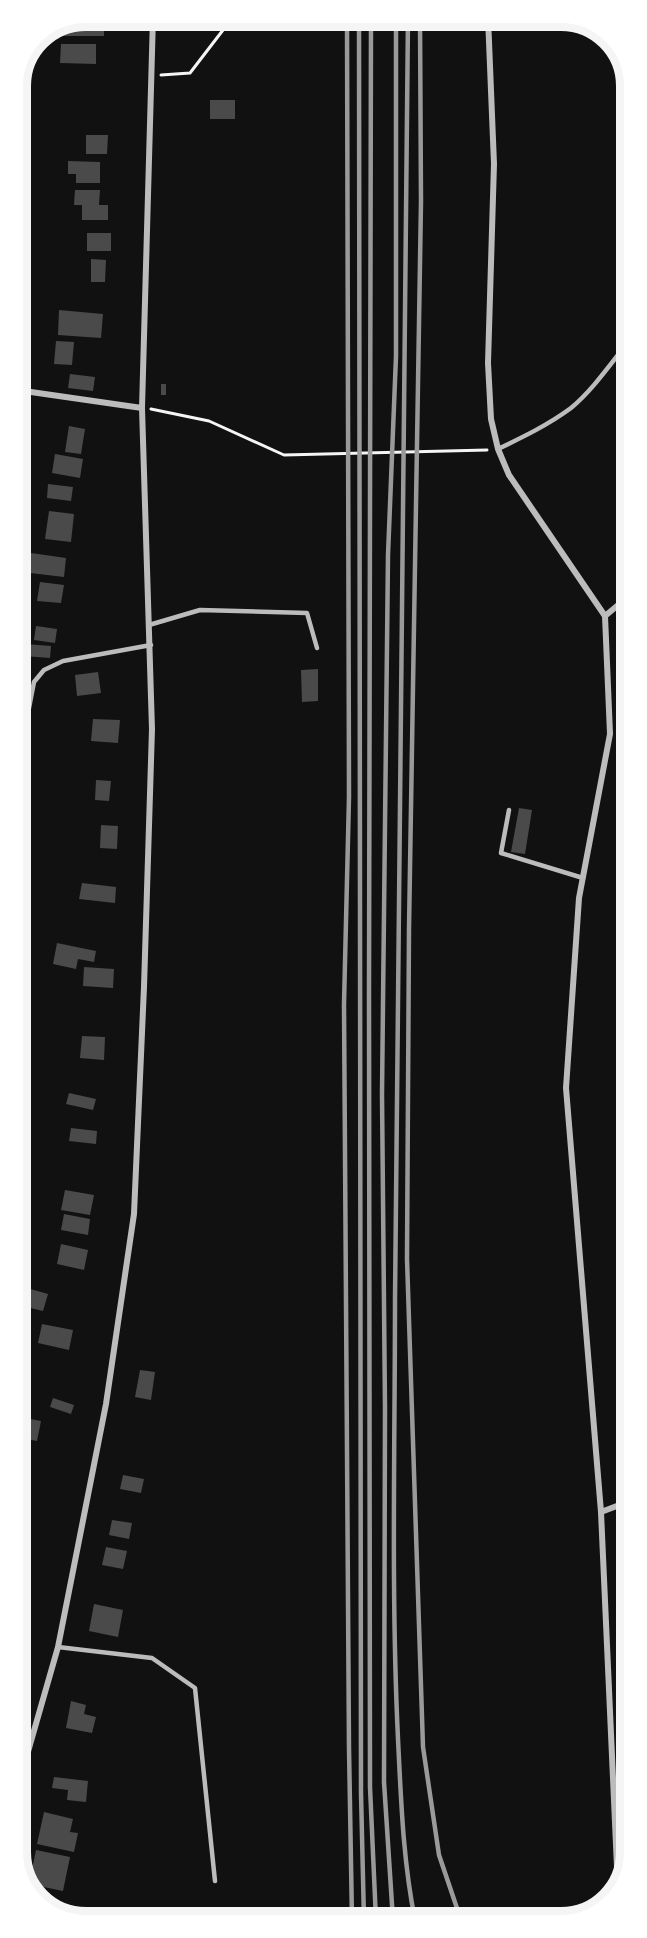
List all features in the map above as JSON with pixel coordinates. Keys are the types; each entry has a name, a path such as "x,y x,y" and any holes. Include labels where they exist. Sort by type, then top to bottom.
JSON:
{"street":[{"path":"27,1755 58,1647 106,1404 134,1214 152,741 151,645 142,408 152,27"},
{"path":"488,27 494,164 488,363 491,419 498,449 509,475 605,616 610,734 579,898 566,1088 601,1512 617,1870"},
{"path":"27,391 142,408"},
{"path":"605,616 620,604"},
{"path":"601,1512 620,1505"}],"lane":[{"path":"498,449 533,432 572,407 620,351"},
{"path":"149,625 200,610 307,613 317,648"},
{"path":"27,718 34,682 44,670 63,661 151,645"},
{"path":"509,810 501,854 583,878"},
{"path":"58,1647 152,1658 195,1688 215,1881"}],"path":[{"path":"150,76 190,73 225,27"},
{"path":"142,408 208,421 285,455 498,449"}],"building":[{"path":"104,27 104,36 63,36 63,32 75,28"},
{"path":"61,44 96,44 96,64 60,63"},
{"path":"210,100 235,100 235,119 210,119"},
{"path":"86,135 108,135 107,154 86,154"},
{"path":"68,161 100,162 100,183 76,183 76,174 68,174"},
{"path":"75,190 100,190 99,205 108,205 108,220 82,220 82,205 74,205"},
{"path":"87,233 111,233 111,251 87,251"},
{"path":"91,259 106,260 105,282 91,282"},
{"path":"59,310 103,314 101,338 58,335"},
{"path":"56,341 74,342 72,365 54,364"},
{"path":"70,374 95,377 93,391 68,388"},
{"path":"161,384 166,384 166,395 161,395"},
{"path":"69,426 85,429 81,454 65,452"},
{"path":"55,454 83,459 80,478 52,473"},
{"path":"48,484 73,487 71,501 47,498"},
{"path":"49,511 74,514 71,542 45,539"},
{"path":"27,552 66,558 64,577 27,573"},
{"path":"40,582 64,585 61,603 37,601"},
{"path":"36,626 57,629 55,643 34,640"},
{"path":"27,644 51,646 50,658 27,656"},
{"path":"318,669 318,701 302,702 301,670"},
{"path":"98,672 101,693 77,696 75,675"},
{"path":"93,719 120,720 118,743 91,741"},
{"path":"96,780 111,781 109,801 95,800"},
{"path":"519,808 532,810 525,854 511,852"},
{"path":"101,825 118,826 117,849 100,848"},
{"path":"82,883 116,887 115,903 79,899"},
{"path":"57,943 96,951 94,962 78,959 76,969 53,964"},
{"path":"84,967 114,969 113,988 83,986"},
{"path":"82,1036 105,1037 104,1060 80,1058"},
{"path":"69,1093 96,1099 93,1110 66,1104"},
{"path":"71,1128 97,1131 96,1144 69,1141"},
{"path":"65,1190 94,1195 90,1215 61,1210"},
{"path":"64,1214 90,1219 88,1235 61,1230"},
{"path":"61,1244 88,1250 84,1270 57,1264"},
{"path":"27,1288 48,1294 43,1311 27,1307"},
{"path":"42,1324 73,1330 69,1350 38,1343"},
{"path":"140,1370 155,1372 151,1400 135,1397"},
{"path":"53,1398 74,1405 71,1414 50,1407"},
{"path":"27,1418 41,1421 37,1441 27,1439"},
{"path":"27,1456 30,1457 27,1474"},
{"path":"123,1475 144,1479 141,1493 120,1489"},
{"path":"112,1520 132,1523 129,1539 109,1535"},
{"path":"106,1547 127,1551 123,1569 102,1565"},
{"path":"94,1604 123,1610 118,1637 89,1631"},
{"path":"71,1701 86,1705 84,1714 96,1717 92,1733 66,1728"},
{"path":"54,1777 88,1781 86,1802 67,1800 68,1790 52,1788"},
{"path":"44,1812 73,1819 70,1832 78,1833 74,1852 37,1844"},
{"path":"36,1850 70,1857 63,1891 38,1886 31,1873"}],"railway":[{"path":"347,27 349,797 344,1004 352,1911"},
{"path":"359,27 361,1793 364,1911"},
{"path":"371,27 370,1787 376,1911"},
{"path":"392,1911 384,1782 385,1408 382,1094 388,555 396,356 396,27"},
{"path":"408,27 396,1139 394,1574 402,1807 405,1853 414,1911"},
{"path":"420,27 421,202 409,929 407,1259 423,1747 439,1855 458,1911"}]}
